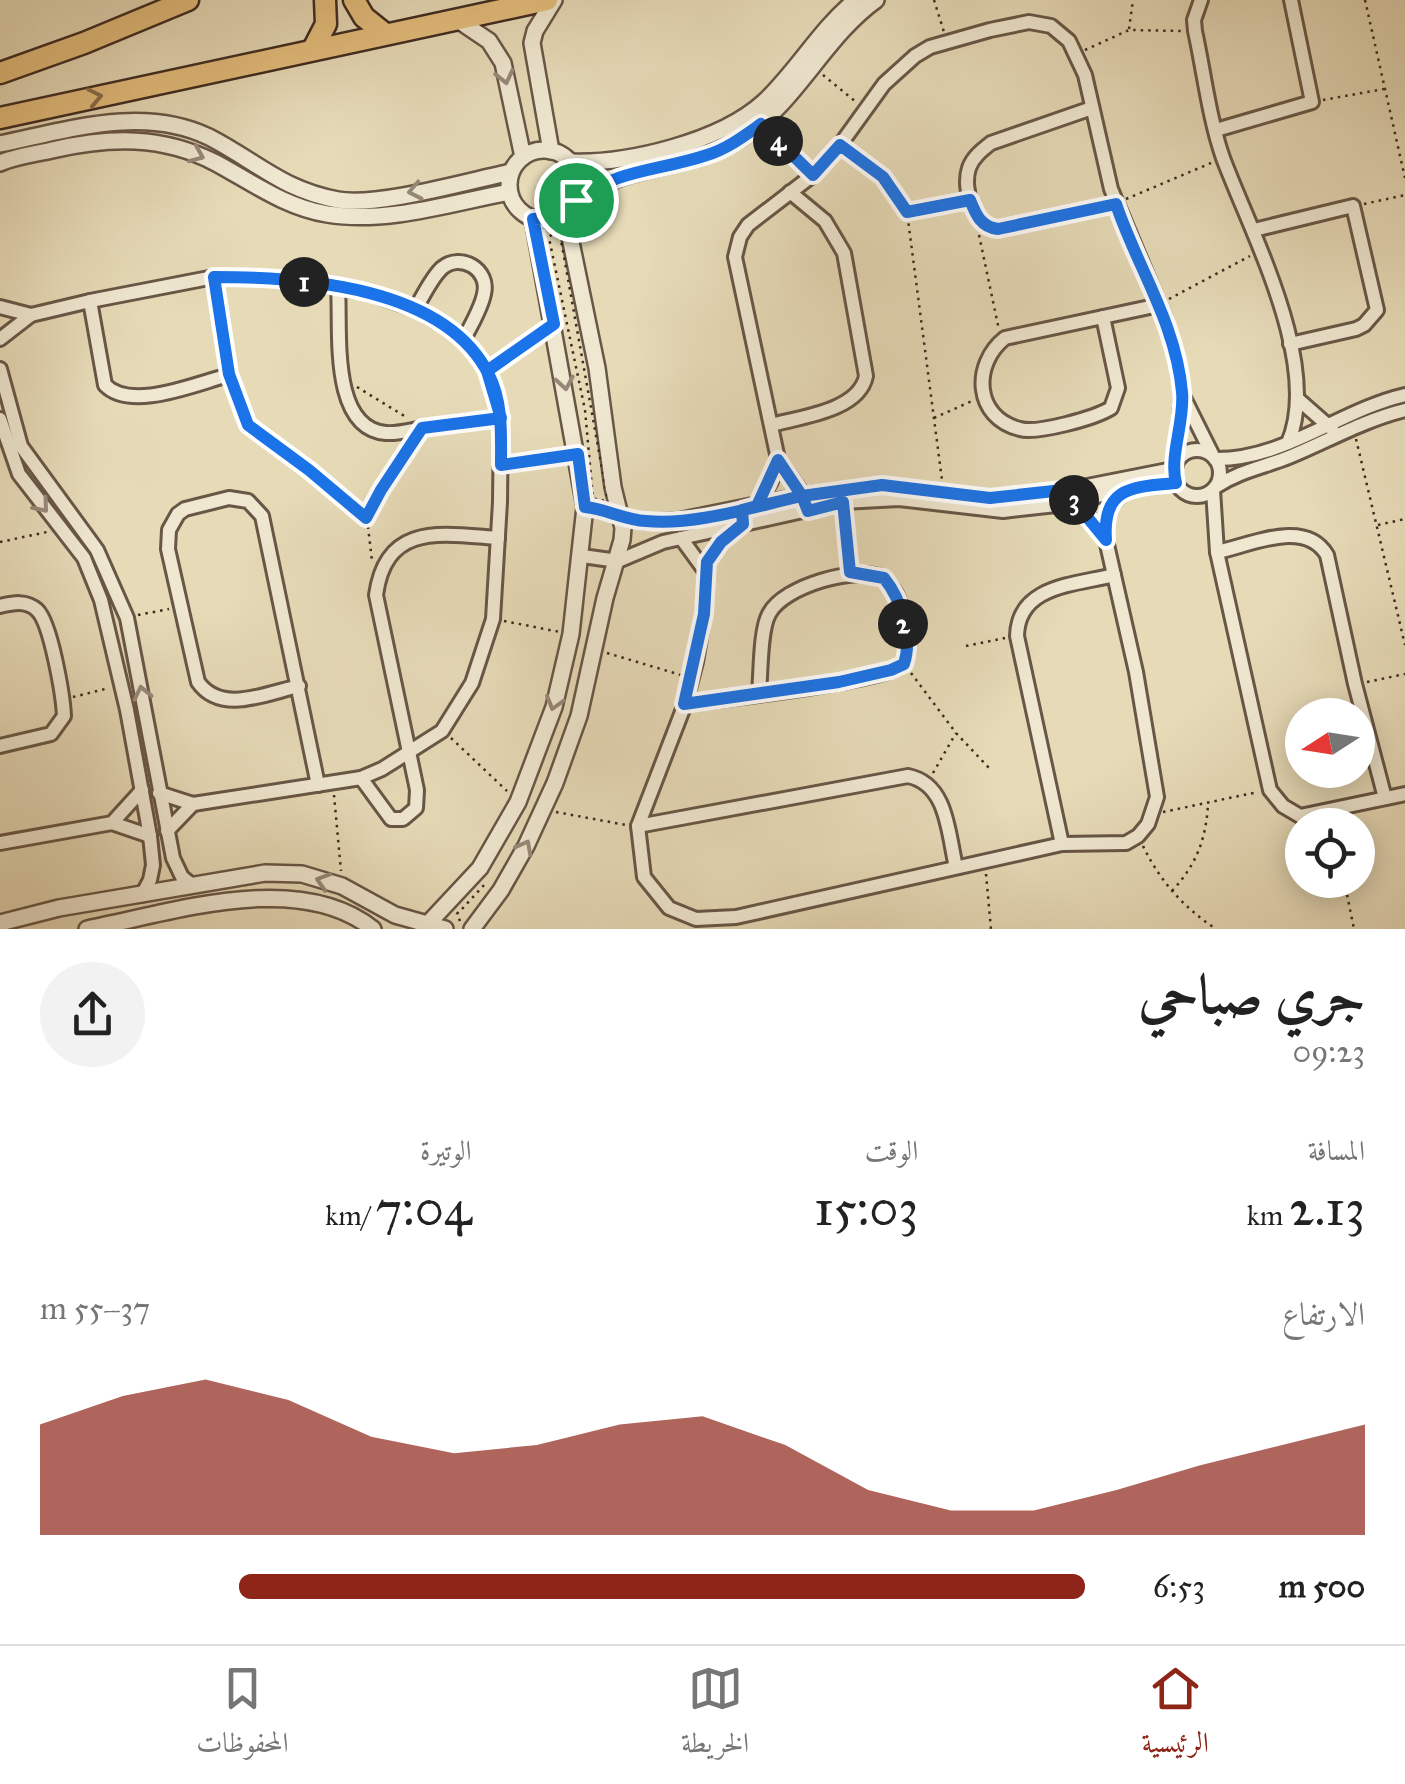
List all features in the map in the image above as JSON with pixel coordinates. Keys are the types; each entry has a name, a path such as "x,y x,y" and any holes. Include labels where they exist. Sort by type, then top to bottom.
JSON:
{"main road":[{"path":"0,73 188,0"},
{"path":"313,50 326,24 324,0"},
{"path":"354,0 364,17 384,34"},
{"path":"0,118 550,0"}],"street":[{"path":"550,0 532,43 551,150"},
{"path":"856,0 827,26 786,79 744,118 700,140 593,163 570,162 551,150 533,152 523,157 511,172 509,192 517,209 533,219 550,220 615,177 712,154 761,124 852,20 876,0"},
{"path":"1202,0 1196,9 1194,31 1223,158 1262,250 1290,344 1299,400 1288,443"},
{"path":"1216,130 1312,102 1291,0"},
{"path":"455,18 489,41 503,63 523,157"},
{"path":"808,511 778,460 736,257 740,236 748,225 813,175 897,70 930,46 1029,22 1051,26 1069,40 1086,75 1116,204 1176,354 1182,394 1175,472 1187,494 1198,496 1240,472 1282,460 1358,410 1405,394"},
{"path":"1092,108 991,143 980,151 967,174 972,205 988,228 998,229 1116,204"},
{"path":"0,144 106,123 141,121 181,127 209,137 283,184 342,201 388,197 511,172"},
{"path":"0,163 101,140 143,140 185,149 279,200 316,212 352,216 400,212 509,192"},
{"path":"472,929 501,890 543,810 579,716 623,528 613,487 570,207 579,184 570,162"},
{"path":"771,425 844,402 860,392 866,376 844,253 825,221 790,192"},
{"path":"1254,230 1353,206 1377,310 1364,326 1290,344"},
{"path":"426,926 480,868 518,802 554,706 571,634 585,507 533,219"},
{"path":"415,309 440,270 454,262 471,264 482,276 485,293 464,339"},
{"path":"90,301 98,359 110,390 134,397 150,396 229,374 214,277"},
{"path":"0,339 31,315 214,277 251,277 338,286 415,309 464,339 487,371 501,418 493,619 472,683 442,730 408,754 361,778 193,804 159,793"},
{"path":"338,286 343,378 350,412 362,425 389,433 501,418"},
{"path":"1103,318 1118,388 1110,408 1094,416 1027,431 994,414 984,396 983,367 1001,341 1159,305"},
{"path":"0,307 31,315"},
{"path":"0,369 21,446 97,550 126,618 167,831 176,867 193,886"},
{"path":"1182,394 1220,470 1213,518 1216,552 1270,790 1282,806 1300,816 1405,794"},
{"path":"1299,400 1333,429"},
{"path":"743,524 721,542 705,572 704,614 692,678 638,826 644,877 669,908 696,918 736,917 1062,844 1126,843 1138,836 1152,815 1156,797 1150,747 1106,540 1104,519 1114,498 1175,472 1190,452 1202,451 1214,458 1239,458 1405,410"},
{"path":"0,419 20,474 84,558 95,584 121,685 150,836 153,865 142,895"},
{"path":"757,506 778,460"},
{"path":"582,556 618,561 664,542 843,502 899,500 1003,510 1175,472"},
{"path":"585,507 646,522 742,510 802,496 882,485 990,498 1073,495 1134,487"},
{"path":"1073,495 1106,540"},
{"path":"1198,496 1213,518"},
{"path":"299,686 232,701 212,697 198,682 168,549 172,522 185,509 229,498 256,506 265,525 299,686 325,784"},
{"path":"742,510 743,524"},
{"path":"661,521 664,542"},
{"path":"361,778 386,815 397,820 410,816 418,801 376,595 387,560 414,538 432,534 498,538"},
{"path":"1216,552 1294,535 1322,546 1385,798"},
{"path":"681,538 705,572"},
{"path":"684,704 839,682 904,664 907,643 898,598 884,578 850,572 778,601 767,616 759,692"},
{"path":"1062,844 1016,636 1021,612 1038,594 1114,575"},
{"path":"0,606 24,604 40,612 62,700 62,724 51,734 0,746"},
{"path":"134,752 153,749"},
{"path":"638,826 908,776 928,783 940,800 956,867"},
{"path":"112,823 142,790"},
{"path":"167,831 193,804"},
{"path":"0,843 112,823 150,836"},
{"path":"0,923 59,908 265,873 302,874 342,886 395,915 445,929"},
{"path":"86,929 194,908 277,898 323,905 373,929"}],"path":[{"path":"934,0 947,41"},
{"path":"1129,30 1133,0"},
{"path":"1365,0 1405,178"},
{"path":"1077,53 1129,30 1194,31"},
{"path":"814,67 864,109"},
{"path":"1312,102 1384,89"},
{"path":"761,124 813,175"},
{"path":"840,145 883,177 907,212 944,492"},
{"path":"1116,204 1223,158"},
{"path":"1353,206 1405,195"},
{"path":"907,212 972,205 1001,341"},
{"path":"552,234 560,240 607,497 596,501 592,489 585,410 549,238 552,234"},
{"path":"1159,305 1262,250"},
{"path":"487,371 554,324"},
{"path":"229,374 249,427 366,518"},
{"path":"343,378 422,428 366,518 376,595"},
{"path":"932,419 984,396"},
{"path":"1353,428 1405,645"},
{"path":"501,465 578,454"},
{"path":"843,502 850,572"},
{"path":"1377,526 1405,519"},
{"path":"0,542 62,529"},
{"path":"126,618 180,607"},
{"path":"493,619 571,634"},
{"path":"966,646 1016,636"},
{"path":"596,650 692,678"},
{"path":"904,664 956,732 990,768"},
{"path":"1356,684 1405,674"},
{"path":"62,700 121,685"},
{"path":"442,730 518,802"},
{"path":"928,783 956,732"},
{"path":"325,784 342,886"},
{"path":"1152,815 1270,790"},
{"path":"1172,892 1200,852 1207,828 1208,803"},
{"path":"543,810 638,826"},
{"path":"1138,836 1152,866 1172,892 1216,929"},
{"path":"985,862 990,929"},
{"path":"1348,898 1354,929"}],"route":[{"path":"576,200 558,218 533,219 554,324 487,371 501,418 422,428 366,518 249,427 229,374 214,277 308,282 369,293 415,309 464,339 480,357 487,371 491,378 498,401 501,418 501,465 578,454 585,507 646,522 742,510 802,496 808,511 843,502 850,572 875,574 893,589 907,643 904,664 839,682 684,704 704,614 707,562 721,542 743,524 742,510 757,506 778,460 802,496 882,485 990,498 1072,489 1074,501 1106,540 1104,519 1114,498 1134,487 1176,483 1173,469 1182,394 1176,354 1116,204 998,229 988,228 979,220 970,200 907,212 883,177 840,145 813,175 761,124 712,154 615,177 576,200"}]}
